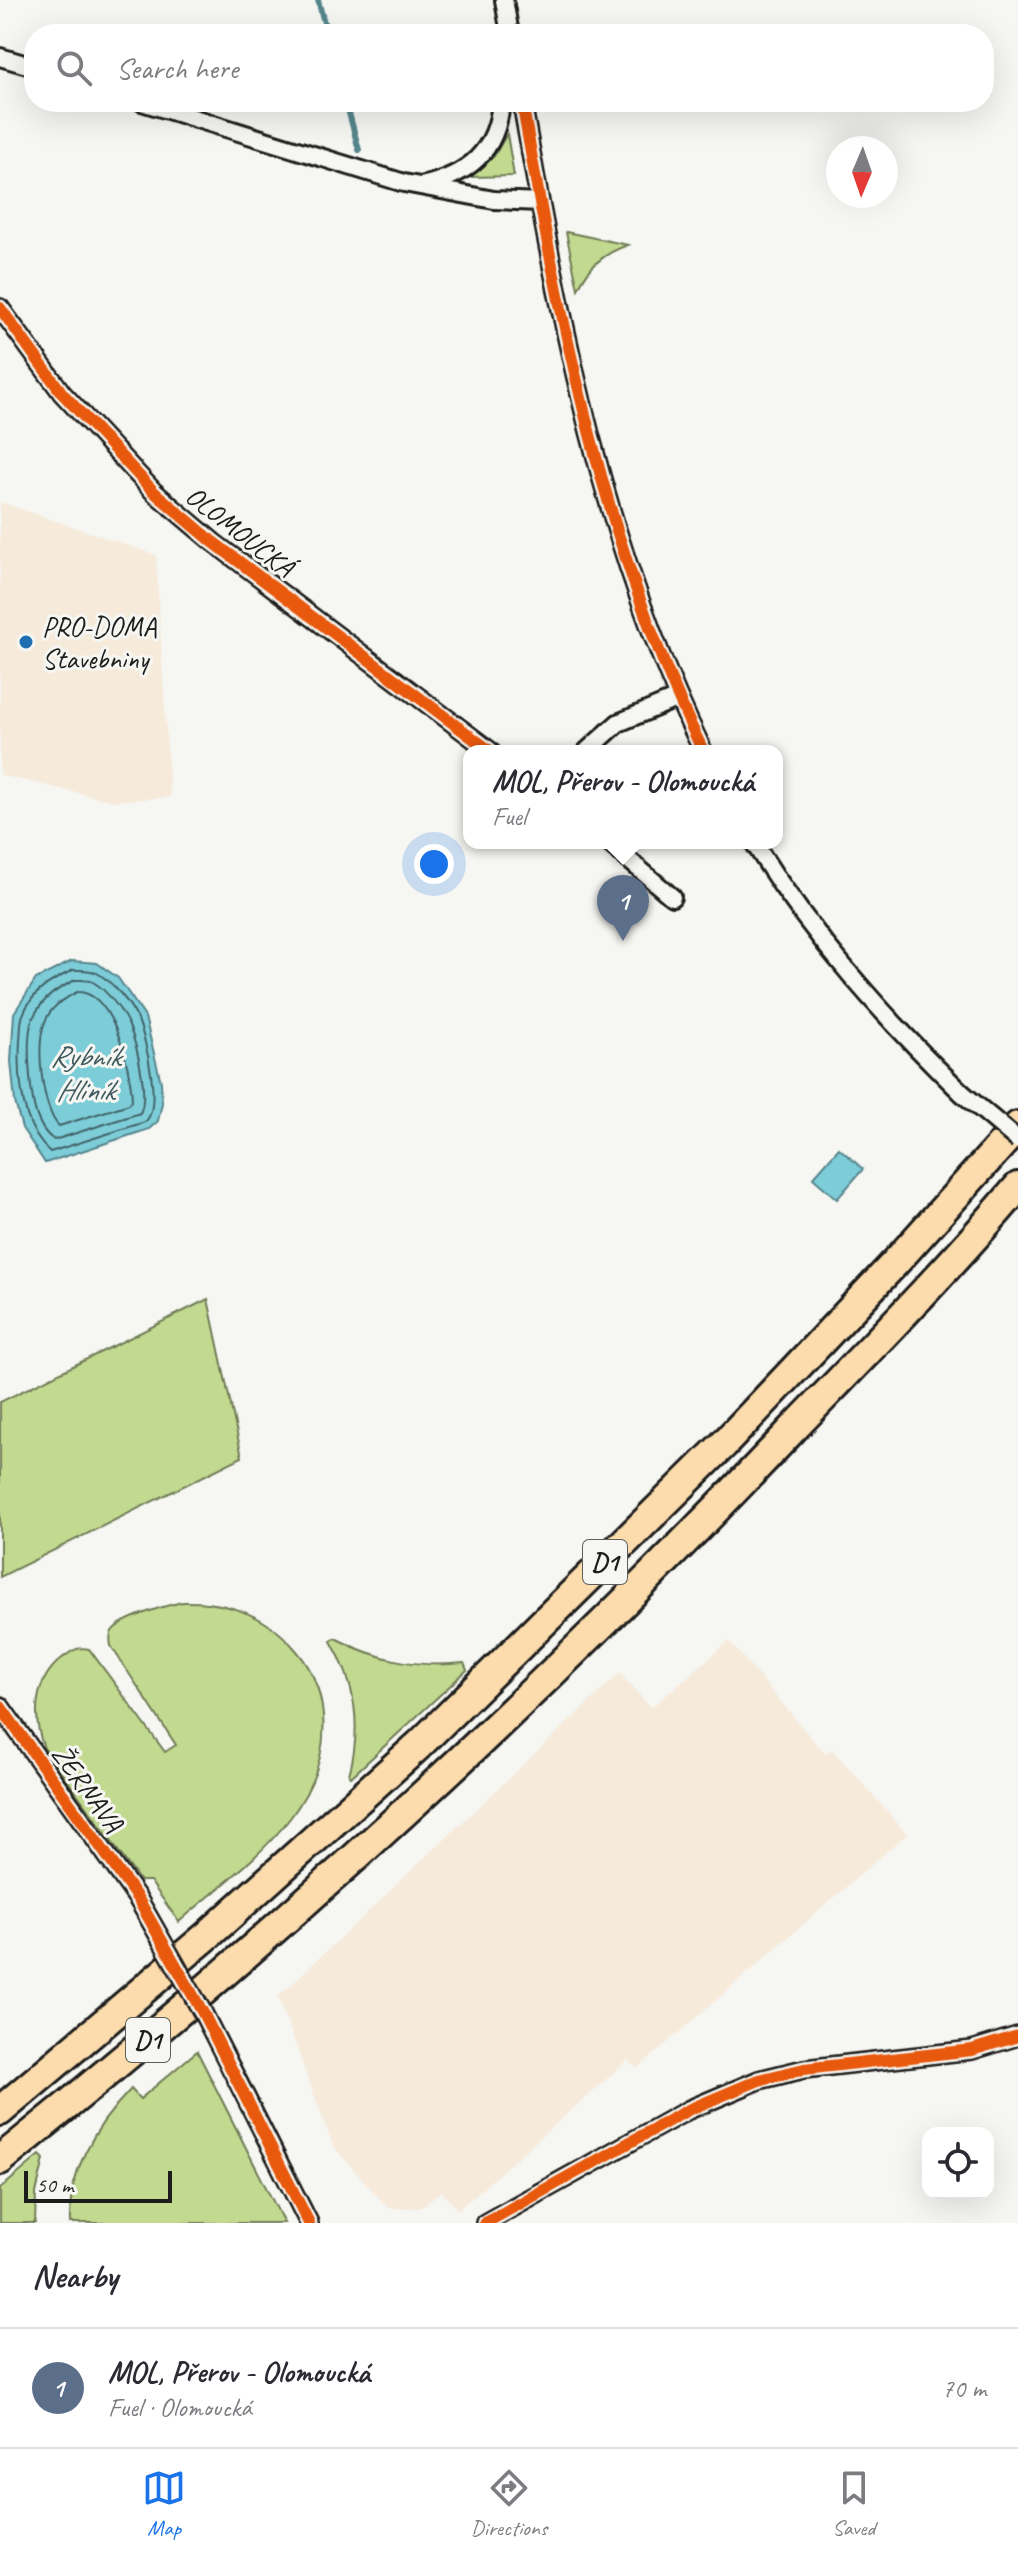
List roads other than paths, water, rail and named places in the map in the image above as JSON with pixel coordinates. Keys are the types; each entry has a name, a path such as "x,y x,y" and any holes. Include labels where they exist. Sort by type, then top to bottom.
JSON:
{"highway":[{"name":"D1","path":"0,2111 208,1935 419,1745 724,1444 894,1264 1018,1126"},
{"name":"D1","path":"0,2160 120,2064 292,1917 586,1642 908,1309 1016,1190"}],"street":[{"path":"503,24 504,0"},
{"path":"504,0 508,24"},
{"path":"0,57 24,64"},
{"path":"173,112 336,164 418,186 494,200 540,202"},
{"path":"418,186 451,177 477,159 494,135 499,112"},
{"path":"524,112 577,382 610,514 633,586 700,745"},
{"name":"OLOMOUCKÁ","path":"0,308 62,393 104,441 164,501 213,542 482,745"},
{"path":"594,745 618,723 678,698"},
{"path":"616,849 672,897"},
{"path":"758,849 801,913 856,984 896,1029 962,1093 1018,1140"},
{"name":"ŽERNAVA","path":"0,1706 138,1899 197,2001 309,2223"},
{"path":"485,2223 688,2110 759,2080 804,2069 972,2050 1018,2036"}],"water":[{"name":"Rybník Hliník","path":"72,961 97,963 118,978 145,1017 161,1082 162,1103 158,1121 149,1129 45,1163 22,1128 15,1102 11,1061 14,1013 36,979"},
{"path":"839,1148 863,1169 837,1199 813,1178"}],"waterway":[{"path":"318,0 324,24"},
{"path":"349,112 359,150"}],"place":[{"name":"PRO-DOMA Stavebniny","path":"26,642"},
{"name":"MOL, Přerov - Olomoucká","path":"623,941"}]}
